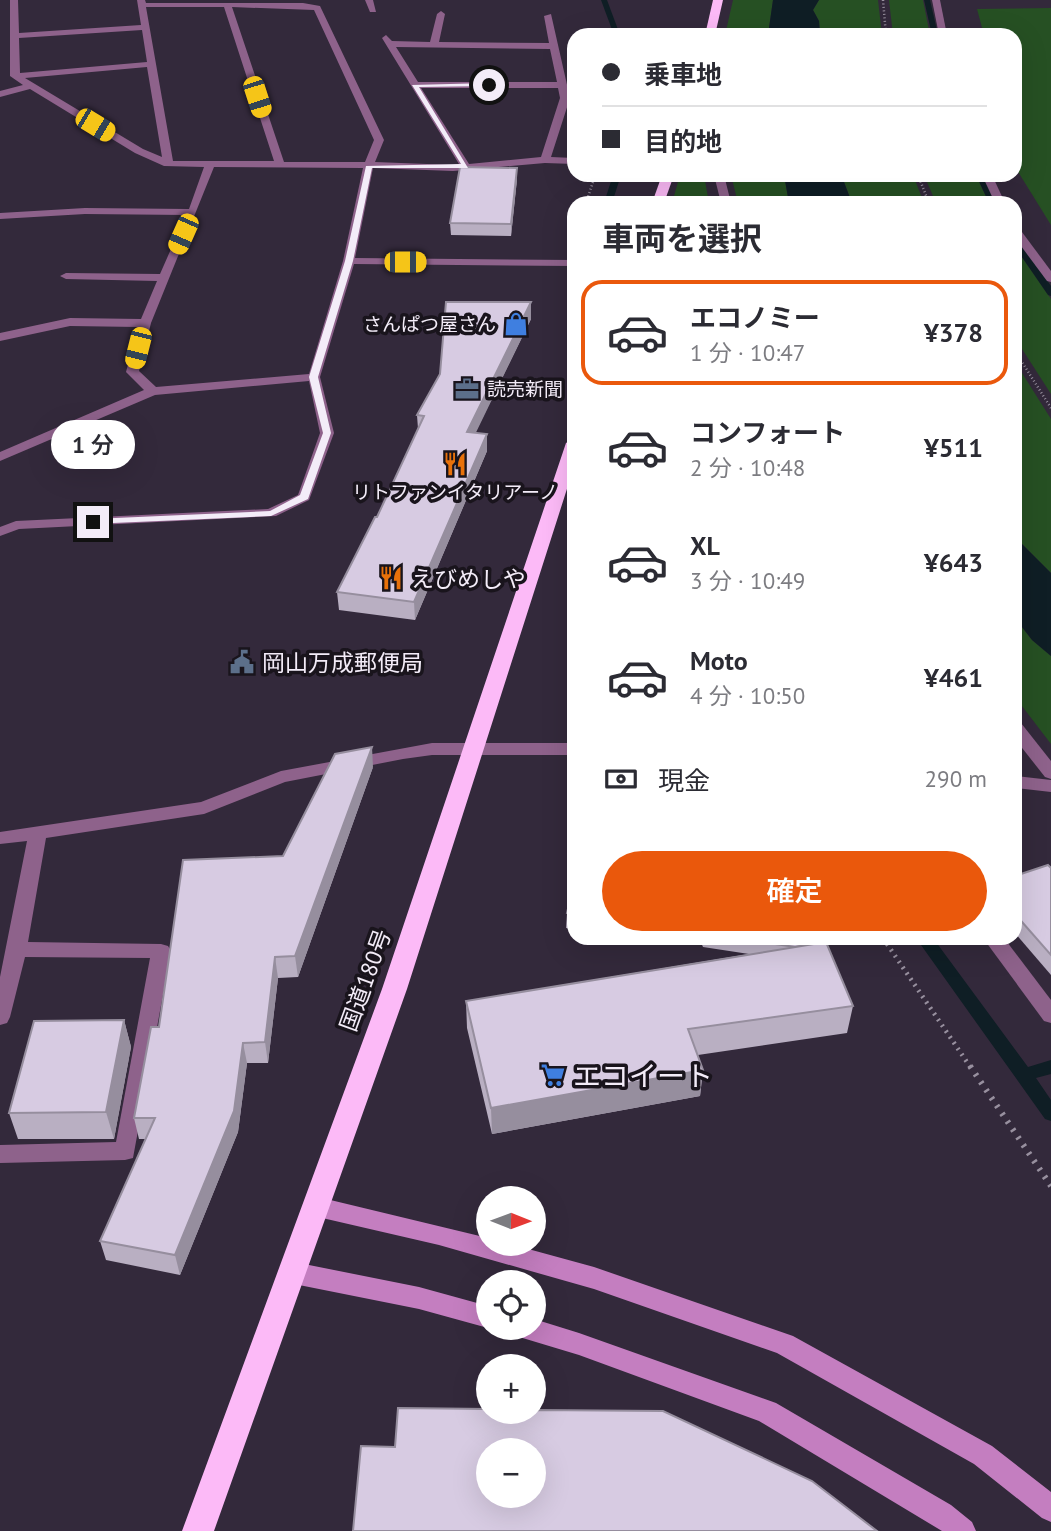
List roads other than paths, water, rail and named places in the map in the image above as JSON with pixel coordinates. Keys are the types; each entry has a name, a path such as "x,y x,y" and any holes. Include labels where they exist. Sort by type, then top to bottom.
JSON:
{"highway":[{"path":"712,28 718,0"},
{"name":"国道180号","path":"198,1531 318,1207 567,464"}],"street":[{"path":"14,0 15,76"},
{"path":"369,0 373,10"},
{"path":"936,0 942,28"},
{"path":"0,532 16,526 271,513 304,497 327,433 314,377 349,261 369,166 379,140 317,8 303,5 141,2 168,164"},
{"path":"227,5 280,165"},
{"path":"433,44 441,14"},
{"path":"545,160 565,98 548,16"},
{"path":"14,36 144,27"},
{"path":"466,166 388,41 555,46"},
{"path":"15,76 151,64"},
{"path":"15,76 139,151 168,164 466,166 567,161"},
{"path":"415,85 563,85"},
{"path":"0,94 29,86"},
{"path":"153,391 132,372 145,323 193,212 210,165"},
{"path":"0,215 85,211 193,212"},
{"path":"1022,240 1051,279"},
{"path":"349,261 567,263"},
{"path":"66,276 163,278"},
{"path":"0,337 70,322 145,323"},
{"path":"0,457 153,391 314,377"},
{"path":"1022,736 1051,773"},
{"path":"0,838 37,835 204,808 281,777 403,753 474,748 567,749"},
{"path":"1022,783 1051,786"},
{"path":"0,1017 17,949 37,835"},
{"path":"997,945 1051,1014"},
{"path":"0,1154 125,1151 161,951 17,949"},
{"path":"318,1207 439,1235 594,1278 784,1344 983,1455 1051,1509"},
{"path":"294,1273 419,1298 476,1314"},
{"path":"546,1334 766,1412 942,1514 963,1531"}],"waterway":[{"path":"604,0 614,28"},
{"path":"927,0 933,28"},
{"path":"610,196 615,182"},
{"path":"983,182 990,196"},
{"path":"1022,251 1051,293"},
{"path":"929,945 1024,1075"},
{"path":"1024,1075 1051,1067"},
{"path":"1024,1075 1051,1114"}],"place":[{"name":"さんぱつ屋さん","path":"516,324"},
{"name":"読売新聞","path":"467,389"},
{"name":"リトファンイタリアーノ","path":"455,464"},
{"name":"えびめしや","path":"391,578"},
{"name":"岡山万成郵便局","path":"242,662"},
{"name":"エコイート","path":"553,1075"}]}
